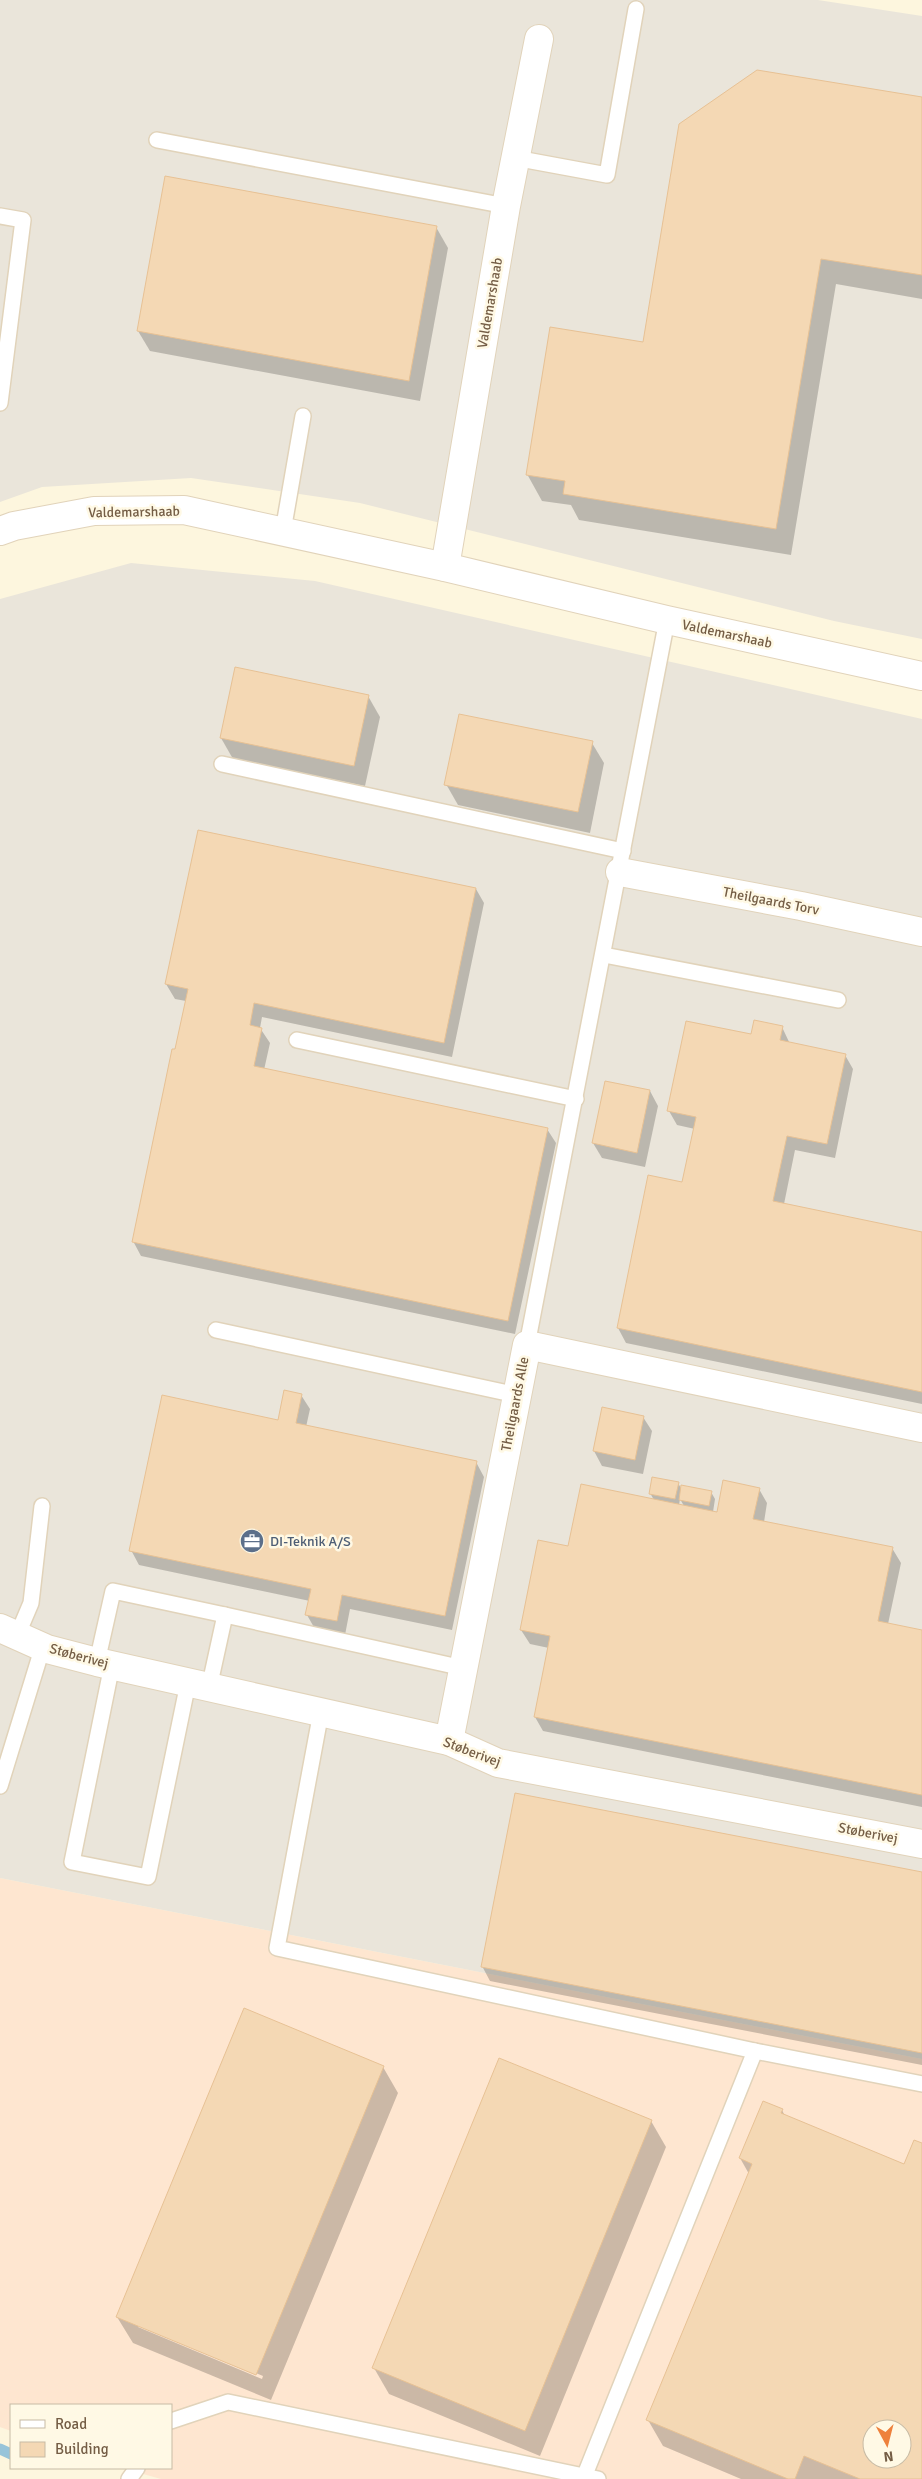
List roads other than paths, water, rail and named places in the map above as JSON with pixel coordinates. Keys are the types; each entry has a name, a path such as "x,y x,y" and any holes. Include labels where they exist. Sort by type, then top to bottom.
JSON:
{"street":[{"name":"Valdemarshaab","path":"445,567 506,206 539,39"},
{"name":"Valdemarshaab","path":"0,531 14,526 94,511 184,510 445,567 667,620 922,676"},
{"name":"Theilgaards Torv","path":"622,861 801,906 922,932"},
{"name":"Theilgaards Alle","path":"448,1741 527,1345 922,1428"},
{"name":"Støberivej","path":"8,1632 43,1646 104,1664 448,1741 498,1763 922,1844"}],"lane":[{"path":"515,158 607,175 636,9"},
{"path":"157,140 506,206"},
{"path":"0,216 23,220 0,403"},
{"path":"283,531 303,416"},
{"path":"527,1345 604,955 667,620"},
{"path":"222,764 622,861"},
{"path":"604,955 838,1000"},
{"path":"297,1040 576,1099"},
{"path":"216,1330 517,1395"},
{"path":"8,1632 30,1603 42,1506"},
{"path":"225,1616 199,1685 148,1878 72,1862 104,1664 113,1591 462,1668"},
{"path":"0,1786 43,1646"},
{"path":"321,1712 277,1948 922,2084"},
{"path":"172,2421 228,2402 591,2478 756,2050"}],"waterway":[{"path":"0,2449 10,2454"}],"place":[{"name":"DI-Teknik A/S","path":"252,1541"}]}
